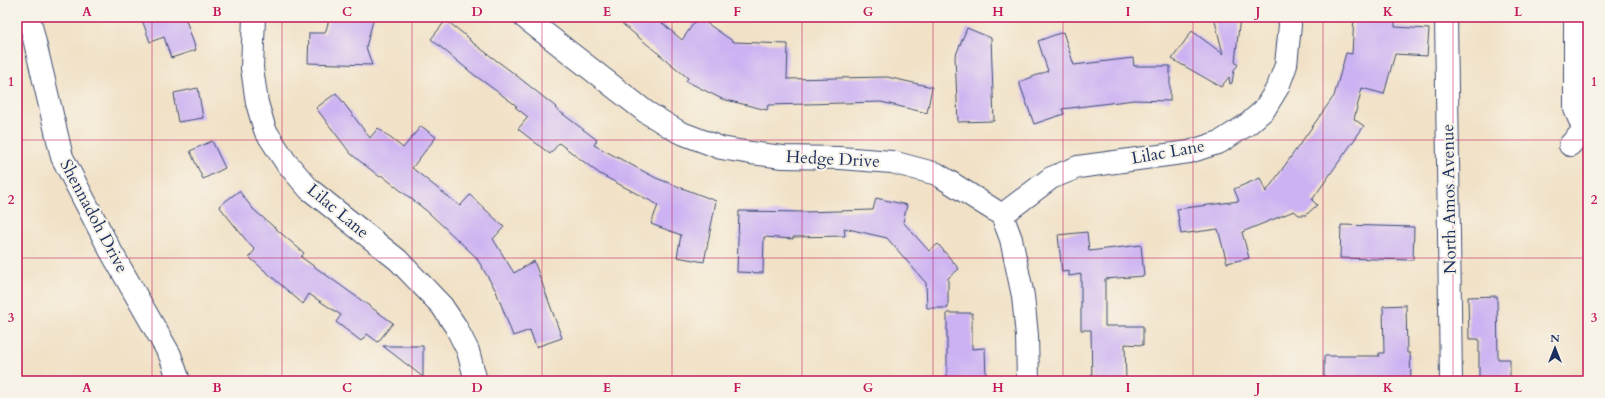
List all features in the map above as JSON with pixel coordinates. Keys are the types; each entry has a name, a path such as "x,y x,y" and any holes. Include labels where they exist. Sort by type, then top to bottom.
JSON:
{"street":[{"name":"Shennadoh Drive","path":"29,17 62,157 110,248 170,355 179,381"},
{"name":"Lilac Lane","path":"254,17 252,68 257,103 265,130 285,161 310,189 398,260 442,306 456,327 468,351 476,381"},
{"name":"Hedge Drive","path":"524,17 646,112 679,132 721,148 751,153 783,157 840,158 900,164 937,174 1002,215"},
{"name":"Lilac Lane","path":"1002,215 1051,178 1078,167 1189,152 1220,142 1248,124 1264,110 1278,87 1286,65 1290,25 1289,17"},
{"name":"North Amos Avenue","path":"1446,17 1451,381"},
{"path":"1575,17 1575,109 1581,136"},
{"path":"1002,215 1011,239 1024,296 1028,381"}],"building":[{"path":"141,17 185,17 196,50 171,58 164,37 150,42"},
{"path":"330,17 374,17 366,47 372,65 308,63 309,33 325,33"},
{"path":"614,17 655,17 682,40 698,17 734,42 788,44 787,79 887,77 932,87 927,113 881,102 768,105 767,110 722,99 686,81 688,78"},
{"path":"1214,17 1240,17 1235,62 1238,65 1234,70 1232,83 1230,84 1229,77 1221,87 1172,59 1192,31 1223,54"},
{"path":"1354,17 1395,17 1395,27 1429,29 1427,56 1395,54 1384,94 1362,88 1354,119 1364,126 1312,200 1317,205 1306,215 1299,215 1294,211 1242,232 1249,258 1227,263 1218,229 1181,234 1177,209 1239,201 1234,189 1260,178 1266,192 1334,96 1346,53 1352,54"},
{"path":"446,20 470,39 469,40 512,72 556,107 555,108 597,140 594,145 656,178 716,201 704,262 677,257 681,235 651,224 658,205 600,174 559,143 550,154 518,129 528,117 515,107 517,106 473,74 431,39"},
{"path":"967,28 991,38 994,121 958,122 955,57"},
{"path":"1063,32 1074,65 1133,58 1134,66 1170,66 1170,101 1134,100 1062,109 1064,114 1034,124 1019,82 1048,71 1038,41"},
{"path":"198,88 203,118 178,122 174,93"},
{"path":"336,93 370,138 378,128 403,148 421,126 436,137 412,168 460,206 470,195 504,227 493,239 514,273 534,261 562,338 536,347 530,330 513,336 496,291 476,257 428,212 381,175 380,177 351,154 316,108"},
{"path":"212,141 225,168 203,179 190,151"},
{"path":"239,191 253,209 304,253 301,257 393,323 378,342 367,334 361,341 336,322 341,315 309,294 303,304 249,257 255,250 219,206"},
{"path":"876,198 907,205 903,222 929,251 938,244 959,269 948,278 948,308 927,308 926,283 887,238 844,228 845,236 793,237 793,239 764,237 763,273 737,272 739,211 803,212 873,210"},
{"path":"1341,225 1414,227 1413,260 1340,258"},
{"path":"1087,232 1089,251 1141,245 1144,276 1105,279 1105,326 1143,326 1143,345 1125,344 1126,381 1092,381 1091,330 1081,330 1081,274 1069,276 1069,271 1062,272 1058,235"},
{"path":"1497,296 1498,359 1510,359 1510,381 1479,381 1479,339 1469,339 1468,297"},
{"path":"1406,305 1407,353 1410,353 1411,381 1324,381 1324,356 1379,356 1379,353 1384,353 1383,306"},
{"path":"947,313 972,313 972,349 985,348 986,380 947,381"},
{"path":"383,346 423,346 423,377"}]}
